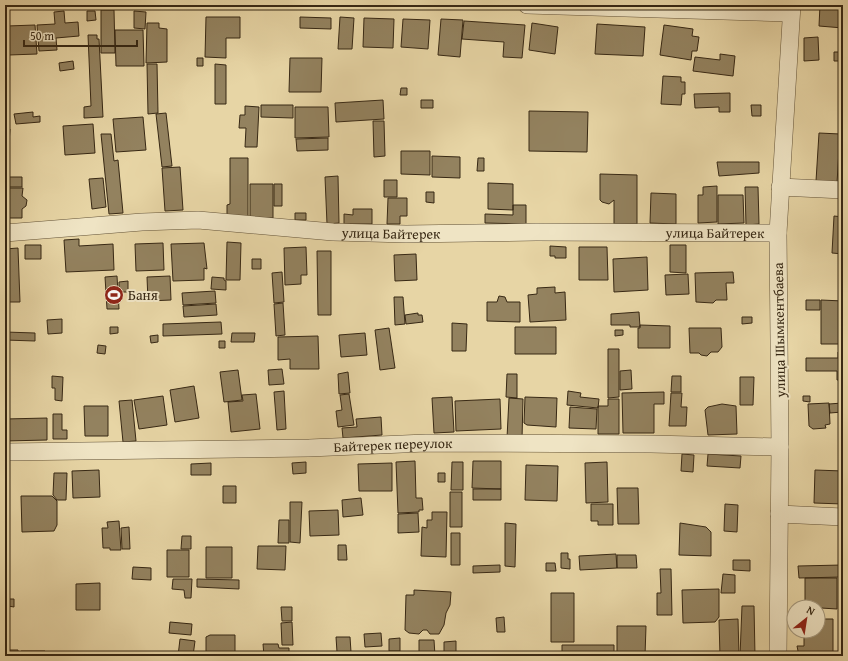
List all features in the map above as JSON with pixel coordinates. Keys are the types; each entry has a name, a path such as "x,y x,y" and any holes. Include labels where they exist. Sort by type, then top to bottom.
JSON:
{"street":[{"path":"527,5 791,9"},
{"name":"улица Шымкентбаева","path":"778,656 780,447 778,233 791,9"},
{"path":"780,187 843,190"},
{"name":"улица Байтерек","path":"5,233 142,222 198,220 333,232 406,234 551,232 778,233"},
{"name":"Байтерек переулок","path":"5,452 309,448 426,443 643,444 780,447"},
{"path":"779,514 843,517"}],"building":[{"path":"820,5 843,5 843,28 819,26"},
{"path":"101,10 114,10 115,53 101,53"},
{"path":"64,11 65,23 78,22 79,36 56,38 57,50 39,51 37,25 55,24 54,12"},
{"path":"87,11 95,11 96,20 87,21"},
{"path":"134,11 146,12 145,29 134,28"},
{"path":"206,17 240,17 240,38 226,38 226,58 205,57"},
{"path":"300,17 331,18 331,29 300,28"},
{"path":"340,17 354,18 352,49 338,49"},
{"path":"364,18 394,19 393,48 363,47"},
{"path":"403,19 430,20 428,49 401,47"},
{"path":"441,19 463,20 460,57 438,55"},
{"path":"464,21 525,25 522,58 503,57 504,42 462,39"},
{"path":"147,23 159,23 159,28 167,29 167,62 146,63"},
{"path":"532,23 558,27 555,54 529,50"},
{"path":"597,24 645,27 643,56 595,54"},
{"path":"35,25 37,54 9,55 7,26"},
{"path":"664,25 693,29 692,36 699,37 697,51 692,51 691,60 660,55"},
{"path":"115,30 143,30 144,66 116,66"},
{"path":"88,35 97,35 97,39 99,39 103,117 84,118 84,107 91,106"},
{"path":"818,37 819,60 804,61 804,38"},
{"path":"834,52 843,52 843,61 834,61"},
{"path":"720,54 735,56 733,76 693,71 695,57 720,60"},
{"path":"197,58 203,58 203,66 197,66"},
{"path":"290,58 322,58 321,92 289,92"},
{"path":"73,61 74,69 60,71 59,63"},
{"path":"147,64 157,64 158,113 148,114"},
{"path":"215,64 226,65 226,104 215,104"},
{"path":"663,76 681,77 681,82 685,82 685,94 682,94 681,105 661,104"},
{"path":"401,88 407,88 407,95 400,95"},
{"path":"730,93 730,112 719,112 719,107 695,108 694,94"},
{"path":"383,100 384,119 336,122 335,103"},
{"path":"421,100 433,100 433,108 421,108"},
{"path":"261,105 293,105 293,118 261,117"},
{"path":"751,105 761,105 761,116 752,116"},
{"path":"245,106 259,107 257,147 245,147 246,128 239,128 240,115 245,115"},
{"path":"295,107 328,107 329,137 295,138"},
{"path":"529,111 588,112 587,152 529,151"},
{"path":"33,112 33,117 40,116 40,122 16,124 14,114"},
{"path":"166,113 172,166 162,167 156,114"},
{"path":"143,117 146,150 116,152 113,119"},
{"path":"373,121 384,121 385,156 374,157"},
{"path":"93,124 95,153 65,155 63,126"},
{"path":"5,128 10,129 7,172 5,172"},
{"path":"819,133 840,134 837,183 816,181"},
{"path":"101,134 111,134 114,161 118,160 123,213 109,214"},
{"path":"328,138 328,150 297,151 296,139"},
{"path":"401,151 430,151 430,175 401,174"},
{"path":"432,156 460,157 460,178 432,177"},
{"path":"230,158 248,158 248,219 227,218 227,205 230,204"},
{"path":"478,158 484,158 484,171 477,171"},
{"path":"717,162 759,162 759,173 719,176"},
{"path":"180,167 183,210 165,211 162,168"},
{"path":"600,174 637,175 637,224 614,224 614,200 609,204 600,200"},
{"path":"338,176 339,223 327,224 325,177"},
{"path":"5,177 22,177 22,187 5,187"},
{"path":"103,178 106,207 92,209 89,179"},
{"path":"384,180 397,180 397,197 384,197"},
{"path":"488,183 513,184 513,210 488,209"},
{"path":"250,184 273,184 273,218 250,218"},
{"path":"274,184 282,184 282,206 274,206"},
{"path":"717,186 717,222 698,223 698,195 703,195 703,187"},
{"path":"745,187 758,187 759,224 746,225"},
{"path":"5,188 23,188 22,196 27,200 26,206 22,209 22,218 5,218"},
{"path":"426,192 434,192 434,203 426,202"},
{"path":"651,193 676,194 676,224 650,223"},
{"path":"718,195 743,195 744,223 718,224"},
{"path":"388,198 407,198 407,216 400,216 400,224 387,224"},
{"path":"513,205 526,205 526,224 485,223 485,214 513,215"},
{"path":"353,209 372,209 372,224 344,224 344,214 353,215"},
{"path":"295,213 306,213 306,220 295,220"},
{"path":"834,216 843,217 843,254 832,253"},
{"path":"79,239 79,246 113,244 114,270 66,272 64,240"},
{"path":"227,242 241,243 240,280 226,280"},
{"path":"163,243 164,270 136,271 135,244"},
{"path":"204,243 207,269 204,268 204,280 173,281 171,244"},
{"path":"25,245 41,245 41,259 25,259"},
{"path":"670,245 686,245 686,273 670,272"},
{"path":"550,246 566,247 566,258 555,258 555,256 550,256"},
{"path":"306,247 307,275 301,275 301,284 285,285 284,248"},
{"path":"579,247 607,247 608,280 579,280"},
{"path":"18,248 20,302 5,302 5,249"},
{"path":"317,251 331,251 331,315 318,315"},
{"path":"416,254 417,280 395,281 394,255"},
{"path":"647,257 648,290 614,292 613,259"},
{"path":"252,259 261,259 261,269 252,269"},
{"path":"282,272 284,302 274,303 272,273"},
{"path":"733,272 734,283 726,283 727,300 716,300 713,303 696,302 695,273"},
{"path":"688,274 689,294 666,295 665,275"},
{"path":"117,276 119,309 107,309 105,277"},
{"path":"170,276 171,300 148,301 147,277"},
{"path":"212,277 224,278 226,281 226,290 211,289"},
{"path":"128,281 128,292 119,292 119,282"},
{"path":"555,287 555,293 565,292 566,320 530,322 528,295 537,294 537,288"},
{"path":"215,291 216,303 183,305 182,293"},
{"path":"499,296 505,297 507,302 520,302 520,322 487,321 487,302 497,302"},
{"path":"394,297 403,297 405,324 395,325"},
{"path":"806,300 820,300 820,310 806,310"},
{"path":"821,300 843,301 843,344 821,344"},
{"path":"283,303 285,335 276,336 274,304"},
{"path":"216,304 217,315 184,317 183,306"},
{"path":"639,312 640,327 630,327 630,325 611,325 611,314"},
{"path":"418,313 418,315 422,315 423,322 406,324 405,315"},
{"path":"742,317 752,317 752,323 742,324"},
{"path":"62,319 62,333 48,334 47,320"},
{"path":"221,322 222,334 163,336 163,324"},
{"path":"452,323 467,324 466,351 452,351"},
{"path":"640,325 670,326 670,348 638,348 638,328 640,328"},
{"path":"110,327 118,327 118,333 110,334"},
{"path":"515,327 556,327 556,354 515,354"},
{"path":"389,328 395,368 380,370 375,330"},
{"path":"689,328 721,328 722,347 718,352 711,352 707,356 699,353 690,353"},
{"path":"615,330 623,330 623,335 615,336"},
{"path":"5,332 35,333 35,341 5,340"},
{"path":"232,333 255,333 254,342 231,342"},
{"path":"365,333 367,355 341,357 339,335"},
{"path":"158,335 158,342 151,343 150,336"},
{"path":"318,336 319,369 290,369 290,359 278,360 278,337"},
{"path":"219,341 225,341 225,348 219,348"},
{"path":"98,345 106,346 105,354 97,353"},
{"path":"608,349 619,349 619,397 608,398"},
{"path":"838,352 843,352 843,380 837,380 837,371 806,371 806,358 838,358"},
{"path":"282,369 284,384 269,385 268,370"},
{"path":"238,370 242,400 224,402 220,372"},
{"path":"631,370 632,389 620,390 620,371"},
{"path":"348,372 350,393 339,394 338,374"},
{"path":"507,374 517,374 517,398 506,397"},
{"path":"52,376 63,377 62,401 55,400 55,388 52,388"},
{"path":"672,376 681,376 681,392 671,392"},
{"path":"740,377 754,377 753,405 740,405"},
{"path":"194,386 199,418 175,422 170,390"},
{"path":"284,391 286,429 277,430 274,392"},
{"path":"568,391 581,393 580,397 599,399 598,408 567,405"},
{"path":"664,392 664,404 654,404 654,433 623,433 622,393"},
{"path":"671,393 682,393 681,407 687,407 686,426 669,426"},
{"path":"256,394 260,429 231,432 228,402 243,401 242,395"},
{"path":"349,394 354,425 338,427 336,411 342,410 340,395"},
{"path":"163,396 167,425 139,429 134,400"},
{"path":"803,396 810,396 810,402 803,401"},
{"path":"452,397 454,432 434,433 432,398"},
{"path":"525,397 557,398 556,427 527,425 524,423"},
{"path":"509,398 523,399 522,439 507,438"},
{"path":"500,399 501,429 456,431 455,401"},
{"path":"608,399 619,399 619,434 598,434 598,406 608,406"},
{"path":"132,400 136,441 123,442 119,401"},
{"path":"829,403 830,424 825,425 826,428 813,429 809,426 808,404"},
{"path":"842,403 842,412 830,413 829,404"},
{"path":"722,404 736,406 737,434 708,435 705,410 708,407"},
{"path":"84,406 108,406 108,436 85,436"},
{"path":"570,407 597,409 596,429 569,428"},
{"path":"53,414 62,414 62,430 67,430 67,439 53,439"},
{"path":"381,417 382,435 343,438 342,428 357,427 356,419"},
{"path":"47,418 47,440 5,441 5,419"},
{"path":"682,454 694,455 693,472 681,471"},
{"path":"708,454 741,456 740,468 707,466"},
{"path":"415,461 416,498 422,498 423,510 419,510 419,512 398,513 396,462"},
{"path":"473,461 501,461 501,489 472,488"},
{"path":"306,462 306,473 293,474 292,463"},
{"path":"452,462 463,462 463,490 451,490"},
{"path":"607,462 608,502 586,503 585,463"},
{"path":"211,463 211,475 191,475 191,464"},
{"path":"392,463 392,491 359,491 358,464"},
{"path":"526,465 558,466 557,501 525,500"},
{"path":"99,470 100,497 73,498 72,471"},
{"path":"815,470 843,471 843,504 814,503"},
{"path":"54,473 67,473 66,500 57,500 53,495"},
{"path":"438,473 445,473 445,482 438,482"},
{"path":"223,486 236,486 236,503 223,503"},
{"path":"617,488 638,488 639,524 618,524"},
{"path":"473,489 501,489 501,500 473,500"},
{"path":"450,492 462,492 462,527 450,527"},
{"path":"21,496 52,496 57,501 57,525 54,531 22,532"},
{"path":"361,498 363,515 343,517 342,500"},
{"path":"290,502 302,502 300,543 290,542"},
{"path":"591,504 613,504 613,525 598,525 598,521 591,521"},
{"path":"725,504 738,505 737,532 724,531"},
{"path":"338,510 339,535 310,536 309,511"},
{"path":"432,512 447,512 446,557 421,556 422,527 427,528 427,520 432,520"},
{"path":"418,513 419,532 398,533 398,514"},
{"path":"279,520 289,520 289,543 278,543"},
{"path":"119,521 121,550 110,550 110,548 103,548 102,528 108,528 107,522"},
{"path":"505,523 516,524 515,567 505,566"},
{"path":"680,523 706,527 711,532 711,556 679,555"},
{"path":"129,527 130,549 122,549 121,528"},
{"path":"451,533 460,533 460,565 451,565"},
{"path":"182,536 191,536 191,549 181,549"},
{"path":"338,545 346,545 347,560 338,560"},
{"path":"258,546 286,546 285,570 257,569"},
{"path":"206,547 232,547 232,578 206,578"},
{"path":"167,550 189,550 189,577 167,577"},
{"path":"561,553 568,553 568,559 570,559 570,569 561,568"},
{"path":"616,554 617,568 580,570 579,556"},
{"path":"617,555 636,555 637,568 617,568"},
{"path":"733,560 750,560 750,571 733,570"},
{"path":"546,563 555,563 556,571 546,571"},
{"path":"500,565 500,572 473,573 473,566"},
{"path":"842,565 842,577 799,578 798,566"},
{"path":"133,567 151,568 151,580 132,579"},
{"path":"660,569 671,569 672,615 657,615 657,593 661,593"},
{"path":"723,574 735,575 735,593 721,593"},
{"path":"805,578 837,578 837,609 826,608 826,599 805,599"},
{"path":"173,579 192,579 191,598 185,598 184,590 172,589"},
{"path":"197,579 239,580 239,589 197,587"},
{"path":"100,583 100,610 76,610 76,584"},
{"path":"719,589 719,617 715,622 683,623 682,590"},
{"path":"414,590 451,592 450,605 446,613 444,625 439,634 430,634 427,630 423,630 419,634 409,633 405,630 406,595 414,595"},
{"path":"551,593 574,593 574,642 551,642"},
{"path":"8,599 14,599 14,607 8,606"},
{"path":"742,606 754,606 755,656 740,656"},
{"path":"281,607 292,607 292,621 282,621"},
{"path":"504,617 505,632 497,632 496,618"},
{"path":"738,619 739,656 720,656 719,620"},
{"path":"826,619 833,619 833,656 799,656 797,646 804,646 804,639 826,639"},
{"path":"170,622 192,624 191,635 169,633"},
{"path":"292,622 293,645 282,645 281,623"},
{"path":"617,626 646,626 645,656 617,656"},
{"path":"381,633 382,646 365,647 364,634"},
{"path":"210,635 235,635 235,656 206,656 206,637"},
{"path":"336,637 350,637 351,652 337,652"},
{"path":"400,638 400,651 389,651 389,639"},
{"path":"180,639 195,641 193,656 178,656"},
{"path":"419,640 434,640 435,656 419,656"},
{"path":"456,641 456,656 444,656 444,642"},
{"path":"263,644 278,644 279,648 289,648 289,656 264,656"},
{"path":"562,645 614,645 614,656 562,656"},
{"path":"7,650 18,650 18,656 7,656"},
{"path":"21,651 45,651 45,656 21,656"},
{"path":"399,652 399,656 364,656 364,654"},
{"path":"350,653 351,656 334,656 334,654"}],"place":[{"name":"Баня","path":"114,295"}]}
